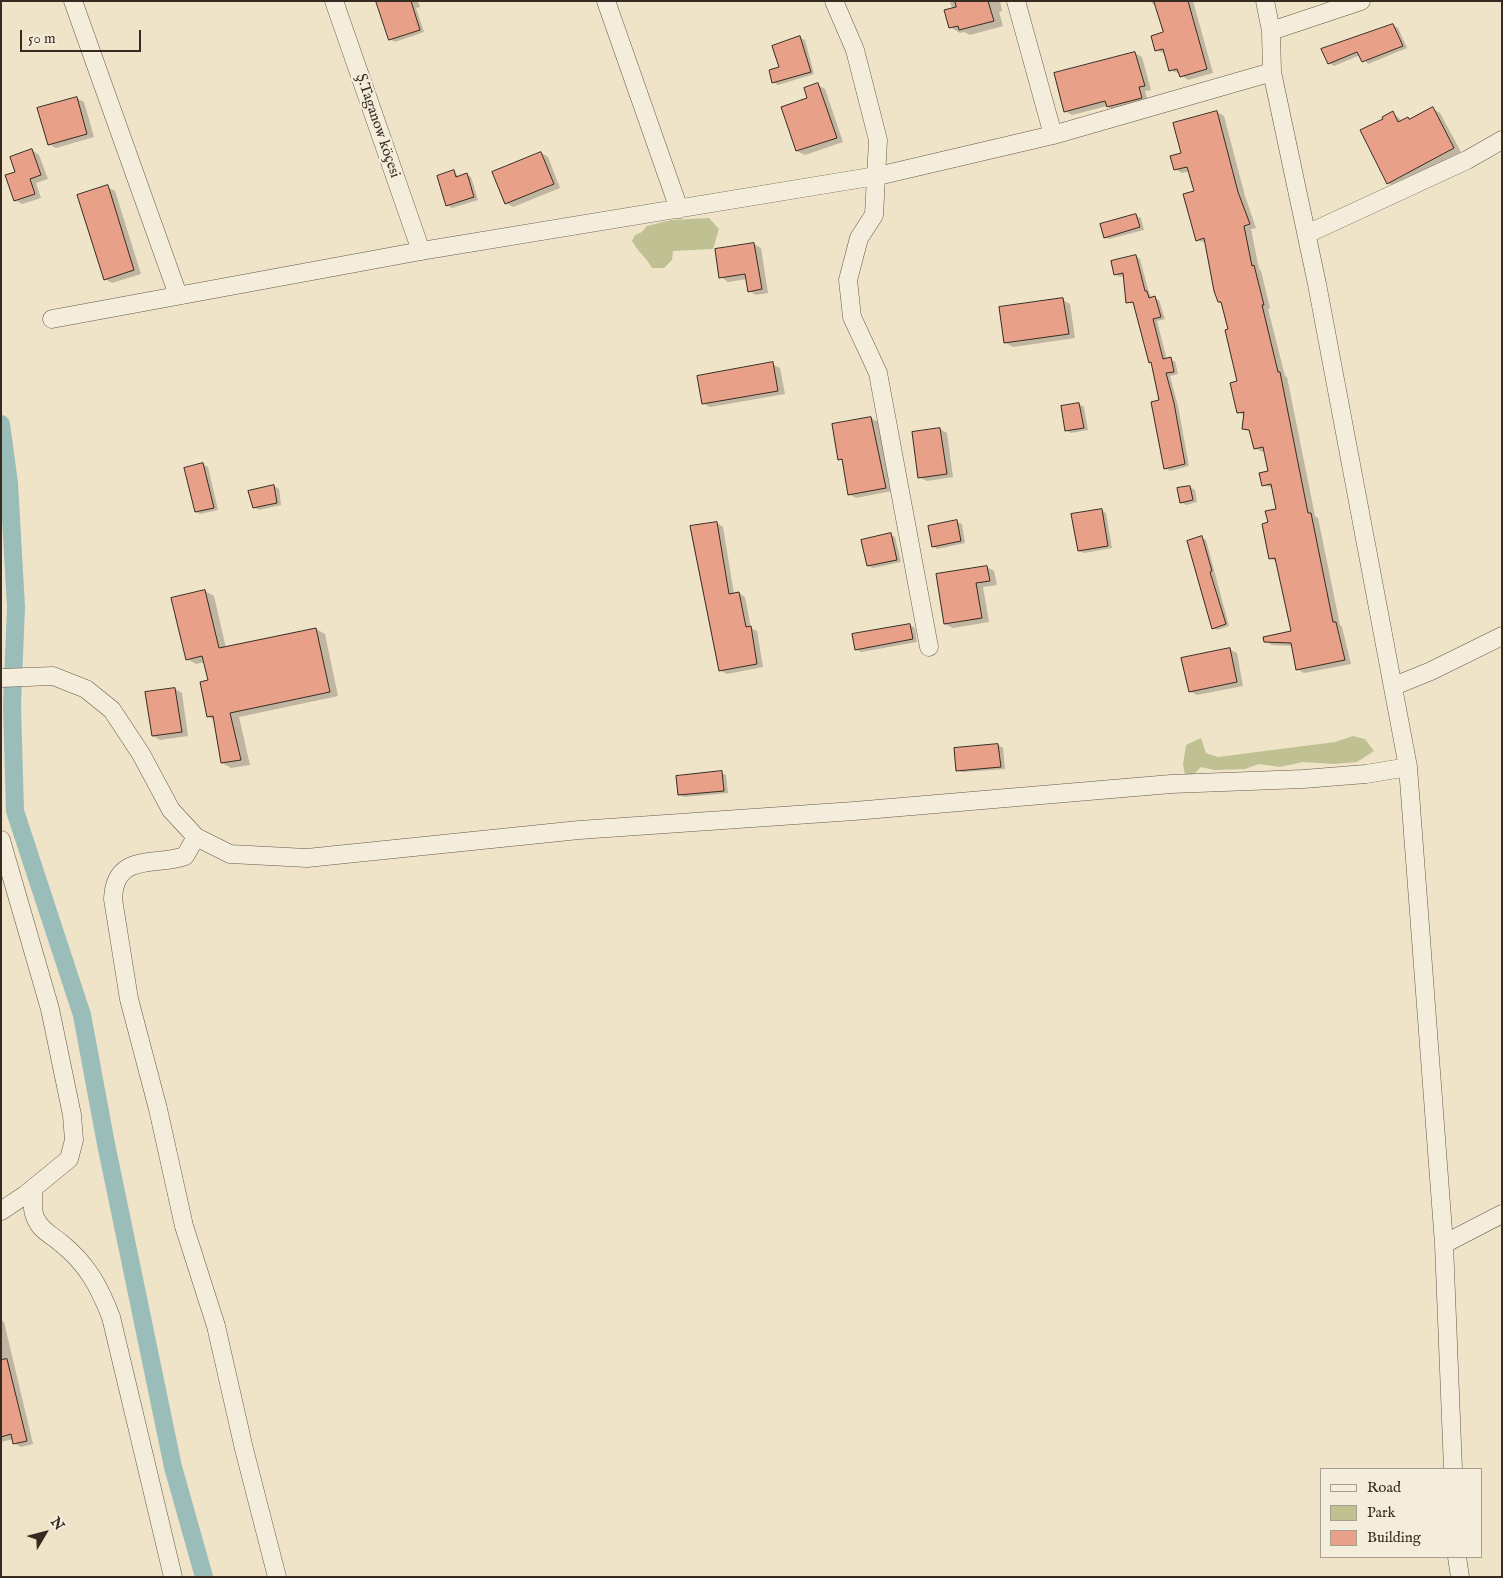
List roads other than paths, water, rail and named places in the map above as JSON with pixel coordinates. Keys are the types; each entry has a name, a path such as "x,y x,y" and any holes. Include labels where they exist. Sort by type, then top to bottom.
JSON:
{"street":[{"path":"73,1 178,295"},
{"name":"Ş.Taganow köçesi","path":"334,1 420,251"},
{"path":"606,1 679,209"},
{"path":"834,1 855,50 878,140 874,215 859,238 848,280 852,317 878,373 929,647"},
{"path":"1016,1 1053,135"},
{"path":"1265,1 1271,31 1272,72 1307,234 1408,767 1444,1244 1453,1468"},
{"path":"1271,31 1361,1"},
{"path":"52,319 420,251 876,176 1053,135 1272,72"},
{"path":"1307,234 1467,160 1502,140"},
{"path":"1394,686 1439,668 1502,636"},
{"path":"1,678 52,676 86,689 112,710 141,754 171,810 196,837 230,854 307,858 579,830 854,812 1176,784 1303,779 1366,774 1408,767"},
{"path":"196,837 184,856 142,862 124,871 113,886 113,899 129,999 158,1109 184,1226 216,1326 244,1449 277,1577"},
{"path":"1,840 50,1009 72,1115 74,1140 69,1159 34,1188 1,1210"},
{"path":"34,1188 35,1218 44,1231 61,1242 80,1262 99,1287 111,1317 173,1577"},
{"path":"1444,1244 1502,1214"},
{"path":"1457,1558 1460,1577"}],"waterway":[{"path":"1,424 9,483 16,607 12,705 15,811 82,1015 106,1144 173,1467 204,1577"}]}
